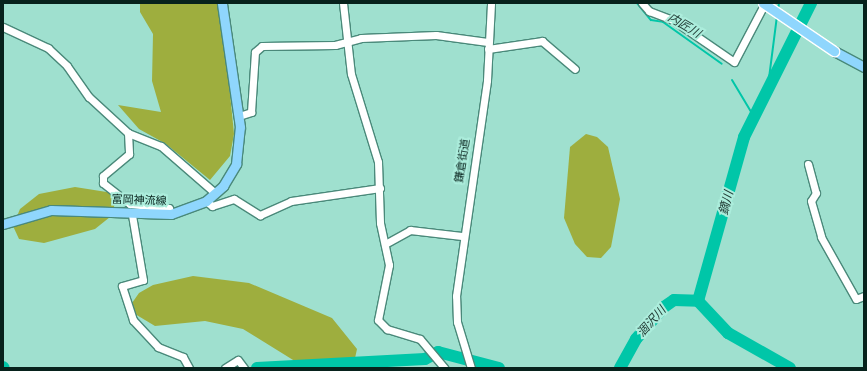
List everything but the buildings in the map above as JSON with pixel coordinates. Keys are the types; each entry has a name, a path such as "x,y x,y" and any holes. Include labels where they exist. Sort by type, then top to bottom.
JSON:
{"main road":[{"name":"富岡神流線","path":"3,224 52,210 132,215 171,214 206,201 215,193 236,164 240,151 239,116 222,3"},
{"path":"764,3 834,51 864,67"}],"street":[{"path":"343,3 346,42 357,97 373,143 380,188 380,224 389,266 378,320 387,329 420,339 444,368"},
{"name":"鎌倉街道","path":"471,368 457,322 456,296 462,236 487,80 491,3"},
{"path":"642,3 649,11 673,20 734,62 764,3"},
{"path":"3,27 48,48 67,66 89,97 128,133 161,146 215,193"},
{"path":"239,116 251,112 255,52 262,46 346,42 436,35 488,45 542,41 575,69"},
{"path":"128,133 129,154 103,176 103,183 130,204 169,208 171,214"},
{"path":"808,164 816,193 811,201 821,237 856,299 864,296"},
{"path":"206,201 212,206 234,199 260,215 290,201 380,188"},
{"path":"132,215 143,280 122,286 132,320 158,347 183,357 189,368"},
{"path":"385,244 410,230 462,236"},
{"path":"225,368 238,360 244,368"}],"green space":[{"path":"140,3 221,3 234,134 230,156 210,180 166,144 139,129 118,105 161,112 152,81 153,34 140,12"},
{"path":"586,134 597,137 608,147 620,199 611,247 601,258 587,257 575,244 564,218 570,147"},
{"path":"75,187 113,193 115,204 110,217 95,229 44,243 19,239 13,226 20,209 39,194"},
{"path":"193,276 249,283 332,318 357,349 354,363 349,368 306,368 243,329 205,321 155,326 135,314 132,303 139,293 153,285"}],"waterway":[{"name":"内匠川","path":"637,3 651,20 663,22 722,64"},
{"path":"778,10 779,3"},
{"name":"鏑川","path":"698,301 744,137 811,3"},
{"path":"768,86 777,16"},
{"name":"内匠川","path":"732,80 753,115"},
{"name":"涸沢川","path":"620,368 636,339 664,307 674,300 698,301"},
{"name":"鏑川","path":"698,301 728,333 790,368"},
{"name":"涸沢川","path":"257,368 425,359 438,352 499,368"}]}
